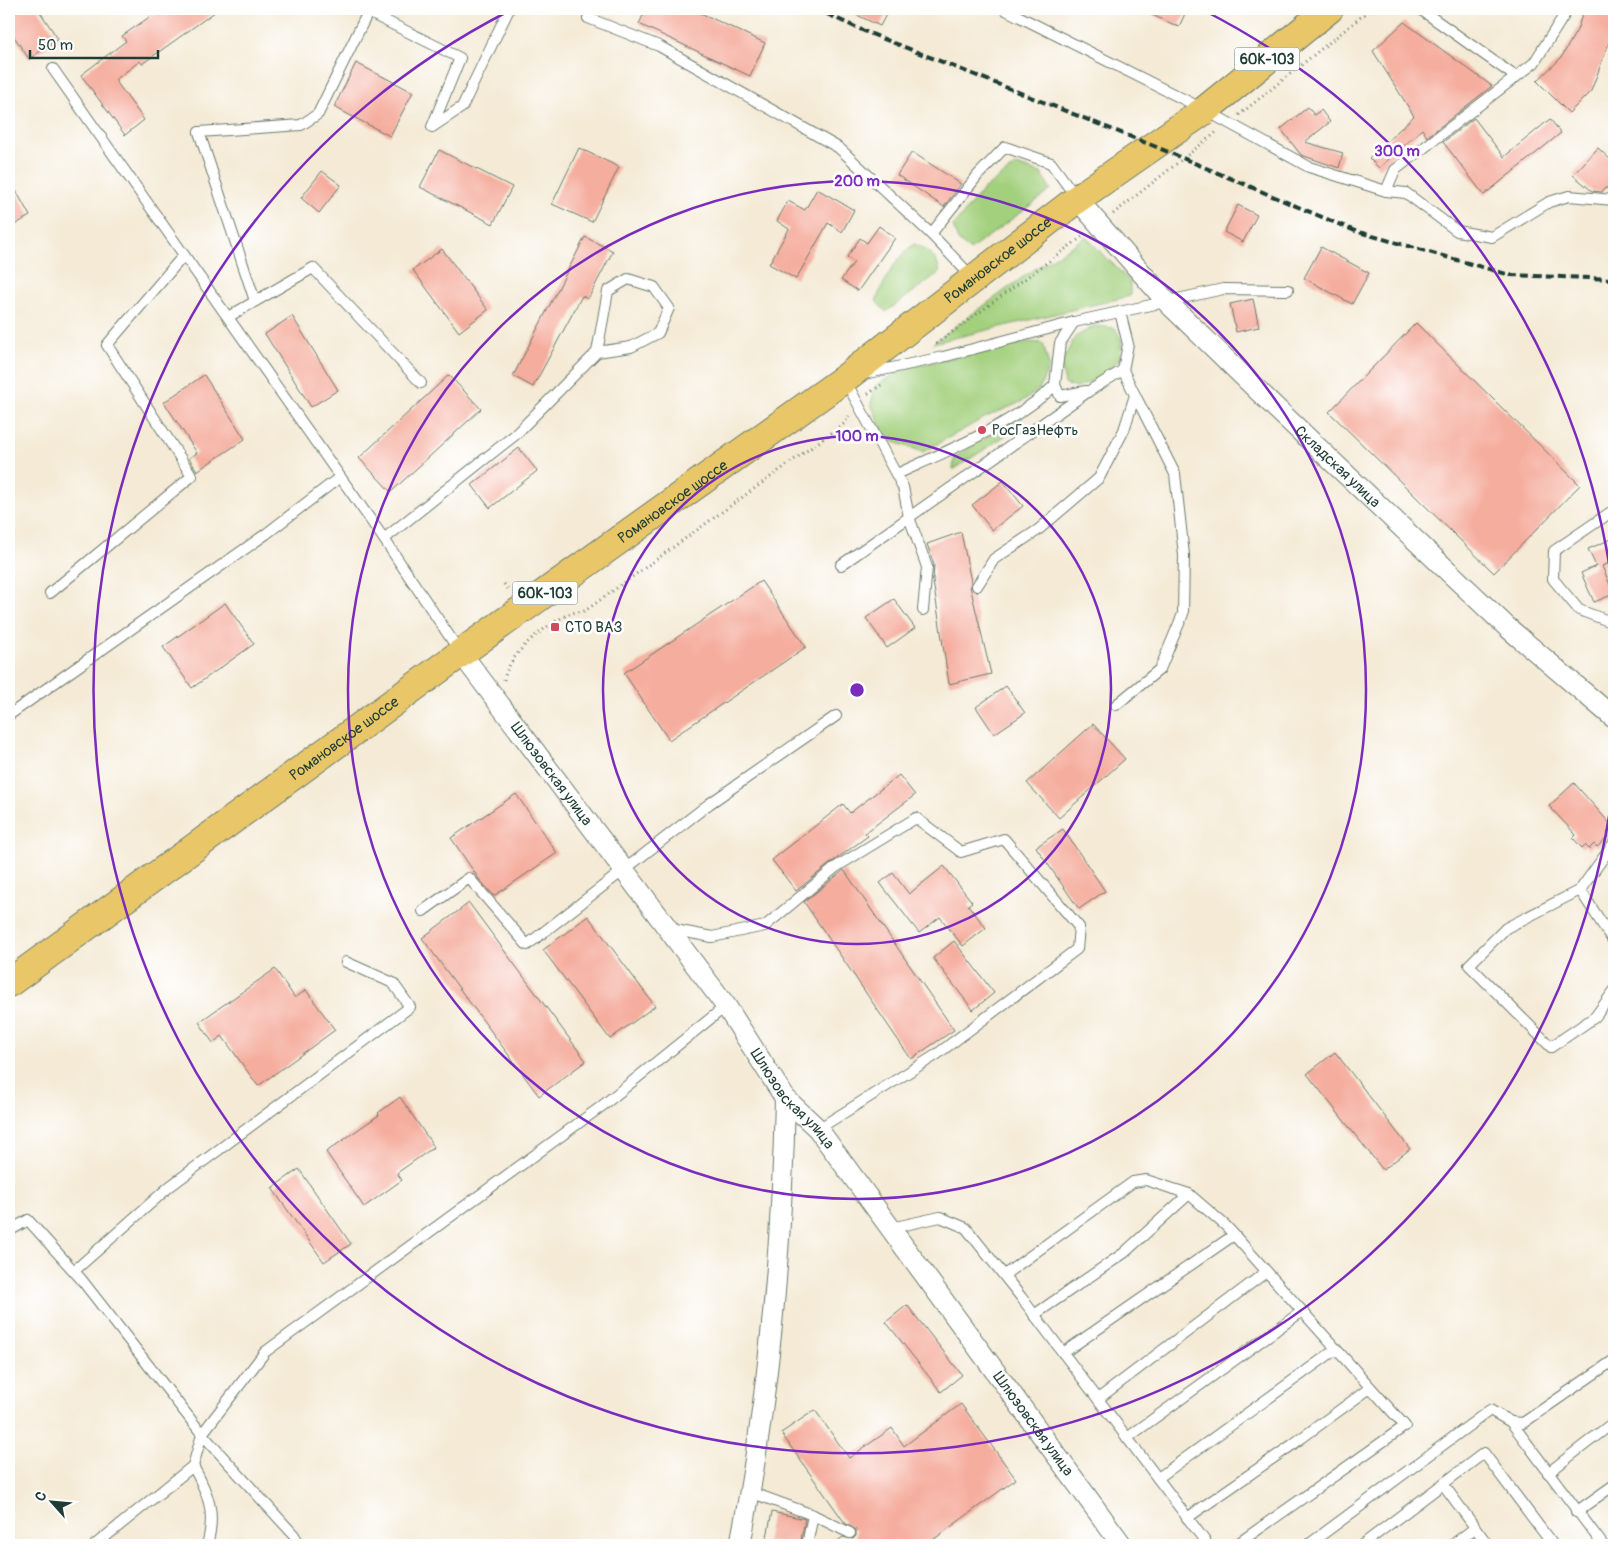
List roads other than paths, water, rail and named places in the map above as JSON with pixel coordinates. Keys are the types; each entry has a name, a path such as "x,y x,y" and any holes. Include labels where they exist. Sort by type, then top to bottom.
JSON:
{"main road":[{"name":"Романовское шоссе","path":"9,983 461,653 844,378 1077,199 1205,110 1329,9"}],"street":[{"name":"Складская улица","path":"1077,199 1167,302 1508,627 1614,718"},
{"name":"Шлюзовская улица","path":"461,653 726,1006 785,1098 818,1129 1122,1545"},
{"path":"740,1545 750,1492 766,1374 783,1201 785,1098"}],"lane":[{"path":"255,301 199,132 301,125 318,114 368,12 460,58 432,127 462,107 509,9"},
{"path":"1004,9 1205,110 1308,167 1386,191 1406,193 1457,231 1492,237 1549,202 1569,196 1614,200"},
{"path":"1420,9 1516,77"},
{"path":"1386,191 1396,170 1534,63 1568,9"},
{"path":"588,18 658,46 839,148 932,234 973,278"},
{"path":"53,69 384,539 461,653"},
{"path":"932,234 978,174 1005,146 1051,163 1077,199"},
{"path":"50,593 192,476 107,345 184,255"},
{"path":"228,317 313,268 421,383"},
{"path":"384,539 515,435 597,352 608,291 628,279 654,287 670,308 658,333 631,347 597,352"},
{"path":"923,610 928,567 910,518 903,487 844,378 943,357 1074,322 1222,289 1288,290"},
{"path":"1116,705 1160,669 1183,614 1184,555 1175,474 1123,370 1128,344 1120,312"},
{"path":"1074,322 1060,343 1055,385 1060,396 1089,391"},
{"path":"841,566 1089,391 1123,370"},
{"path":"897,474 978,435 1041,398 1055,385"},
{"path":"977,586 994,558 1038,530 1099,478 1124,430 1134,395"},
{"path":"9,715 266,534 340,478"},
{"path":"1614,510 1554,550 1553,579 1579,610 1614,623"},
{"path":"423,910 469,878 527,945 709,804 836,716"},
{"path":"669,929 712,937 765,926 836,867 916,818 961,852 1004,840 1079,927 1077,950 936,1055 818,1129"},
{"path":"1614,843 1580,890 1506,928 1469,965 1551,1047 1595,1017 1614,991"},
{"path":"1580,890 1614,942"},
{"path":"74,1271 169,1187 410,1007 393,983 346,962"},
{"path":"95,1545 193,1466 202,1434 265,1352 602,1106 726,1006"},
{"path":"1004,1275 1133,1182 1146,1180 1189,1194 1234,1235 1404,1426 1236,1545"},
{"path":"1034,1315 1124,1253 1189,1194"},
{"path":"891,1228 940,1217 966,1228 1004,1275 1208,1545"},
{"path":"9,1232 28,1220 74,1271 202,1434 294,1535 300,1545"},
{"path":"1063,1353 1234,1235"},
{"path":"1098,1399 1266,1272"},
{"path":"1128,1438 1301,1312"},
{"path":"1158,1478 1335,1350"},
{"path":"1511,1422 1523,1423 1614,1360"},
{"path":"1187,1518 1370,1388"},
{"path":"1308,1545 1490,1410 1511,1422 1576,1512 1603,1545"},
{"path":"1548,1473 1614,1422"},
{"path":"1362,1545 1484,1453 1553,1545"},
{"path":"193,1466 206,1490 213,1524 207,1545"},
{"path":"1443,1484 1488,1545"},
{"path":"1576,1512 1614,1485"},
{"path":"750,1492 813,1515 850,1533"},
{"path":"807,1545 813,1515"},
{"path":"1452,1545 1475,1528"}],"railway":[{"path":"816,9 864,31 1154,146 1355,231 1510,275 1614,279"}],"place":[{"name":"РосГазНефть","path":"982,430"},
{"name":"СТО ВАЗ","path":"555,627"}]}
